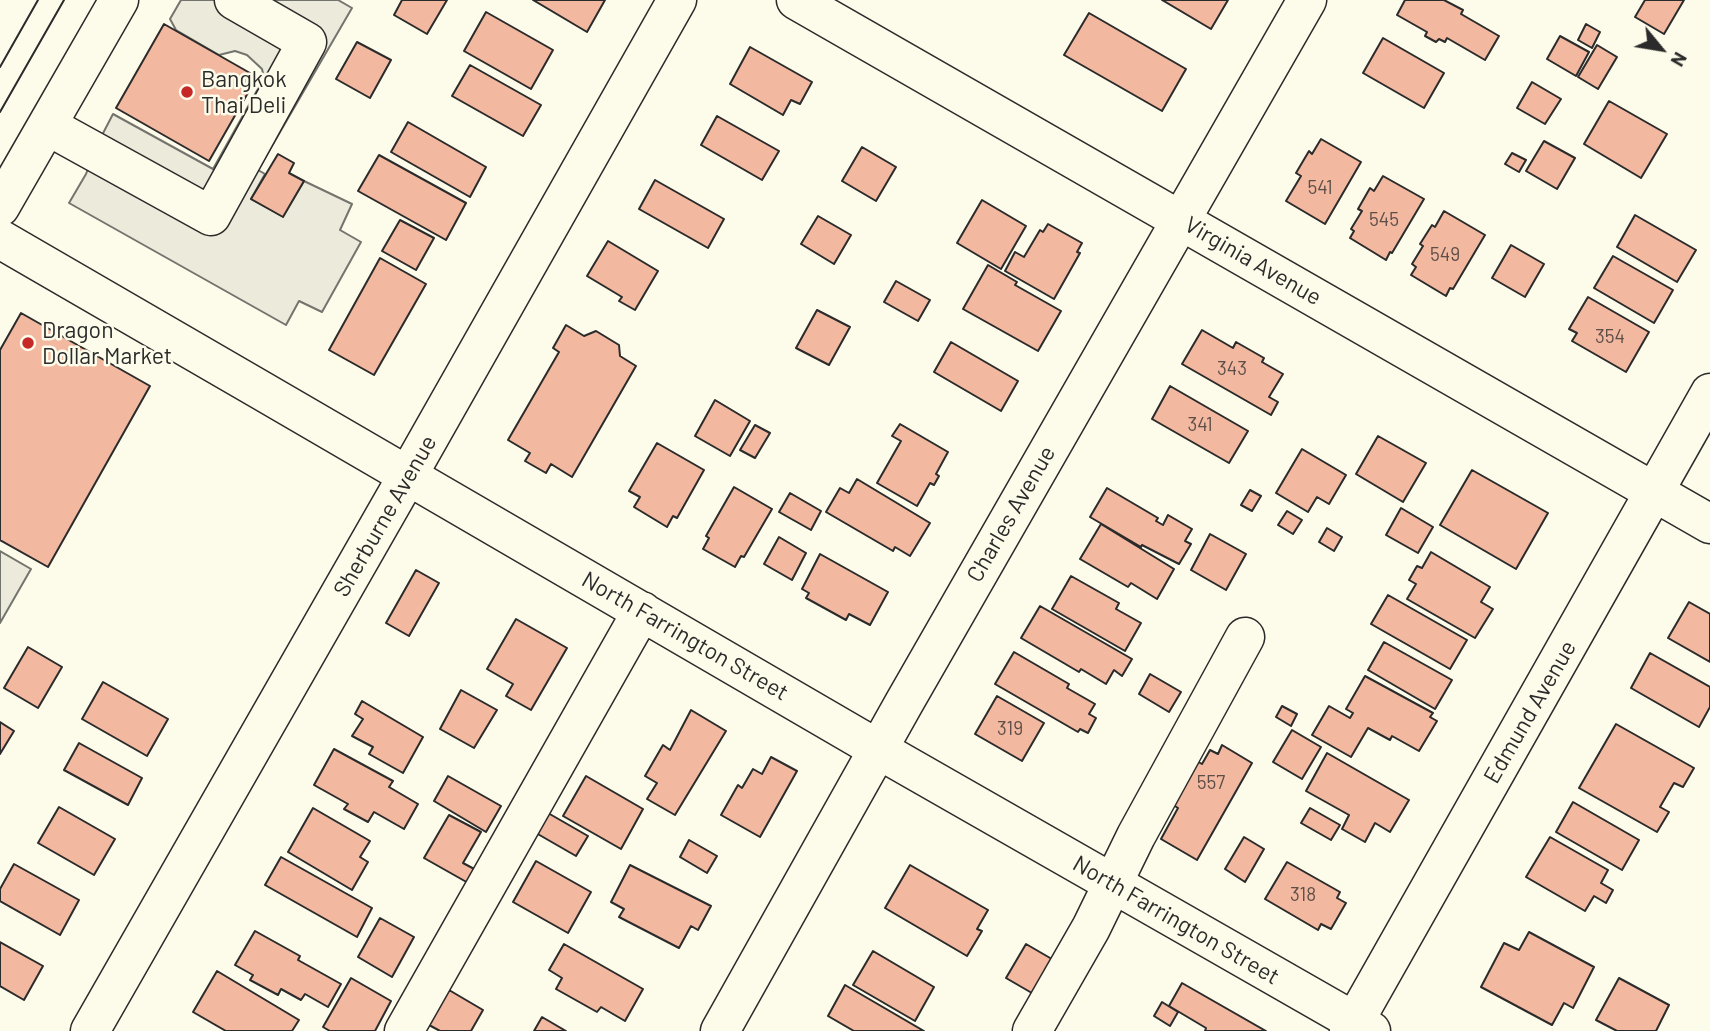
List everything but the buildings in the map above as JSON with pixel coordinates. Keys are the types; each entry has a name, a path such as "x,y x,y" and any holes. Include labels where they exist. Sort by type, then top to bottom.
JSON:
{"street":[{"path":"0,206 119,0"},
{"path":"47,126 211,216 307,42 234,0"},
{"name":"Sherburne Avenue","path":"90,1031 677,0"},
{"name":"Virginia Avenue","path":"796,0 1710,524"},
{"name":"Charles Avenue","path":"720,1031 878,749 1307,0"},
{"name":"North Farrington Street","path":"0,239 1358,1028"},
{"name":"Edmund Avenue","path":"1358,1028 1710,393"},
{"path":"404,1031 642,611"},
{"path":"1032,1031 1091,928 1136,836 1245,637"}],"shaded area":[{"path":"181,0 338,0 352,8 258,170 265,174 251,199 283,216 304,181 352,204 340,230 361,242 322,312 299,301 286,325 69,203 86,174 113,114 213,169 264,78 262,69 247,55 235,51 219,55 176,30 170,19"},
{"path":"0,551 31,569 0,623"}],"tram line":[{"path":"0,67 38,0"},
{"path":"0,112 64,0"}],"place":[{"name":"Bangkok Thai Deli","path":"187,92"},
{"name":"Dragon Dollar Market","path":"28,343"}]}
